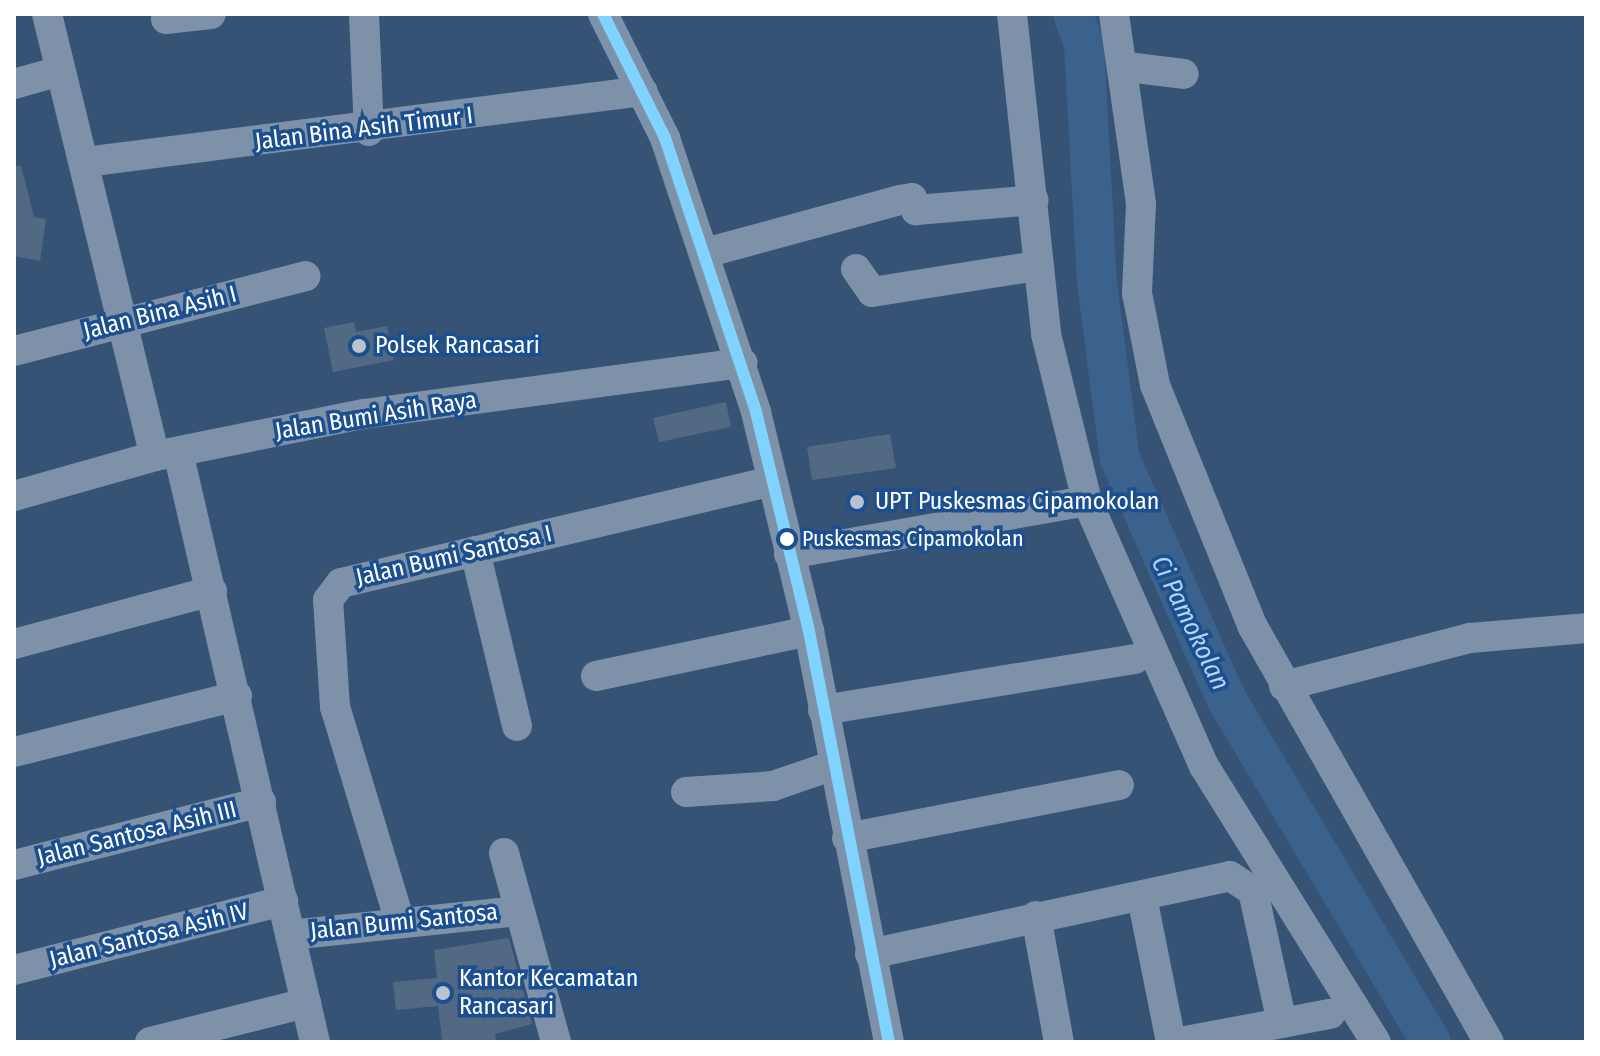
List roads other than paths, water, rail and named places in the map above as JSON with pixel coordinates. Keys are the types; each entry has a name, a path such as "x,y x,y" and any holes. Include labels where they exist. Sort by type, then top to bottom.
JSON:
{"street":[{"path":"47,14 126,322 212,591 315,1042"},
{"path":"166,19 211,14"},
{"path":"364,14 369,131"},
{"path":"603,14 643,91 743,363 809,631 889,1042"},
{"path":"1012,14 1034,200 1037,266 1087,501 1204,766 1376,1042"},
{"path":"1114,14 1127,67 1141,204 1143,340 1207,515 1284,686 1489,1042"},
{"path":"1127,67 1184,74"},
{"path":"14,84 60,71"},
{"name":"Jalan Bina Asih Timur I","path":"85,162 369,131 643,91"},
{"path":"705,253 912,198 916,210 1034,200"},
{"path":"856,269 872,292 1037,266"},
{"name":"Jalan Bina Asih I","path":"14,351 306,276"},
{"name":"Jalan Bumi Asih Raya","path":"14,496 166,454 364,414 743,363"},
{"name":"Jalan Bumi Santosa I","path":"400,922 335,707 328,600 341,583 771,481"},
{"path":"789,554 1087,501"},
{"path":"475,551 517,726"},
{"path":"14,644 212,591"},
{"path":"1284,686 1470,638 1586,628"},
{"path":"596,676 809,631"},
{"path":"823,710 1135,659"},
{"path":"14,752 237,696"},
{"path":"686,792 773,786 834,765"},
{"path":"847,838 1119,785"},
{"name":"Jalan Santosa Asih III","path":"14,865 261,802"},
{"path":"504,853 556,1042"},
{"path":"870,954 1036,916 1142,897 1217,877 1248,884 1282,1023"},
{"path":"1142,897 1171,1042"},
{"name":"Jalan Santosa Asih IV","path":"14,970 283,901"},
{"name":"Jalan Bumi Santosa","path":"290,935 518,911"},
{"path":"1036,916 1059,1042"},
{"path":"150,1042 306,1003"},
{"path":"1180,1042 1330,1014"}],"waterway":[{"name":"Ci Pamokolan","path":"1073,14 1084,44 1097,283 1120,459 1227,700 1431,1042"}],"place":[{"name":"Polsek Rancasari","path":"359,346"},
{"name":"UPT Puskesmas Cipamokolan","path":"857,502"},
{"name":"Puskesmas Cipamokolan","path":"787,539"},
{"name":"Kantor Kecamatan Rancasari","path":"443,993"}]}
